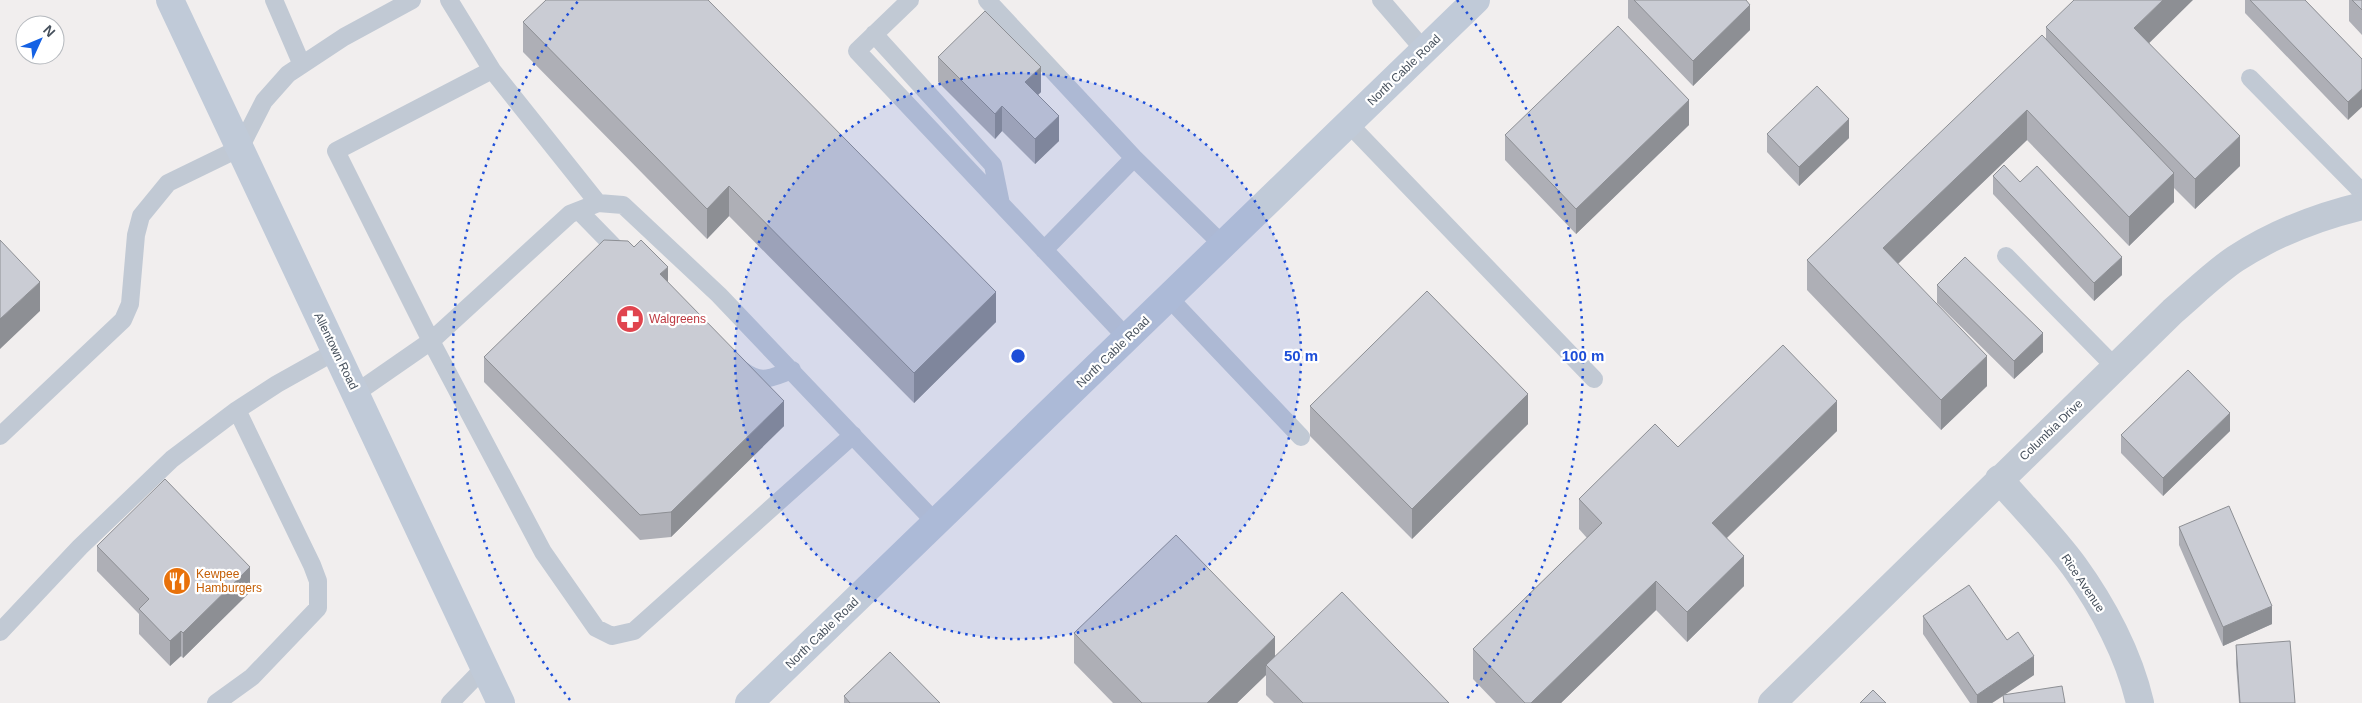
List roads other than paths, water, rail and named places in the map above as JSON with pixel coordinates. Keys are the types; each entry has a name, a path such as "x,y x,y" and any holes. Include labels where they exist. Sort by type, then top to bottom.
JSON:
{"street":[{"name":"Allentown Road","path":"170,0 501,703"},
{"name":"North Cable Road","path":"749,703 1128,339 1476,0"},
{"name":"Columbia Drive","path":"1772,703 2173,311 2234,260 2278,233 2319,217 2362,206"},
{"name":"Rice Avenue","path":"2000,480 2074,566 2105,616 2129,667 2140,703"}],"lane":[{"path":"274,0 302,65"},
{"path":"0,436 122,320 130,304 136,235 141,216 168,183 240,148 264,101 288,74 344,37 412,0"},
{"path":"449,0 492,70 598,203"},
{"path":"910,0 857,51 1128,339"},
{"path":"987,0 1134,158 1223,245"},
{"path":"1381,0 1424,50"},
{"path":"874,34 993,165 1001,204"},
{"path":"492,70 336,151 431,341 544,552 596,628 612,636 634,631 853,435"},
{"path":"2250,78 2362,192"},
{"path":"1348,123 1594,379"},
{"path":"1044,250 1134,158"},
{"path":"356,393 431,341 570,214 598,203 623,204 719,295 936,523"},
{"path":"579,211 636,270"},
{"path":"2006,256 2115,368"},
{"path":"1168,298 1300,437"},
{"path":"0,632 80,547 172,459 237,410 277,384 336,351"},
{"path":"727,358 754,379 767,379 792,370"},
{"path":"216,703 252,677 318,608 318,581 312,565 237,410"},
{"path":"450,703 484,668"}],"place":[{"name":"Walgreens","path":"630,319"},
{"name":"Kewpee Hamburgers","path":"177,581"}]}
